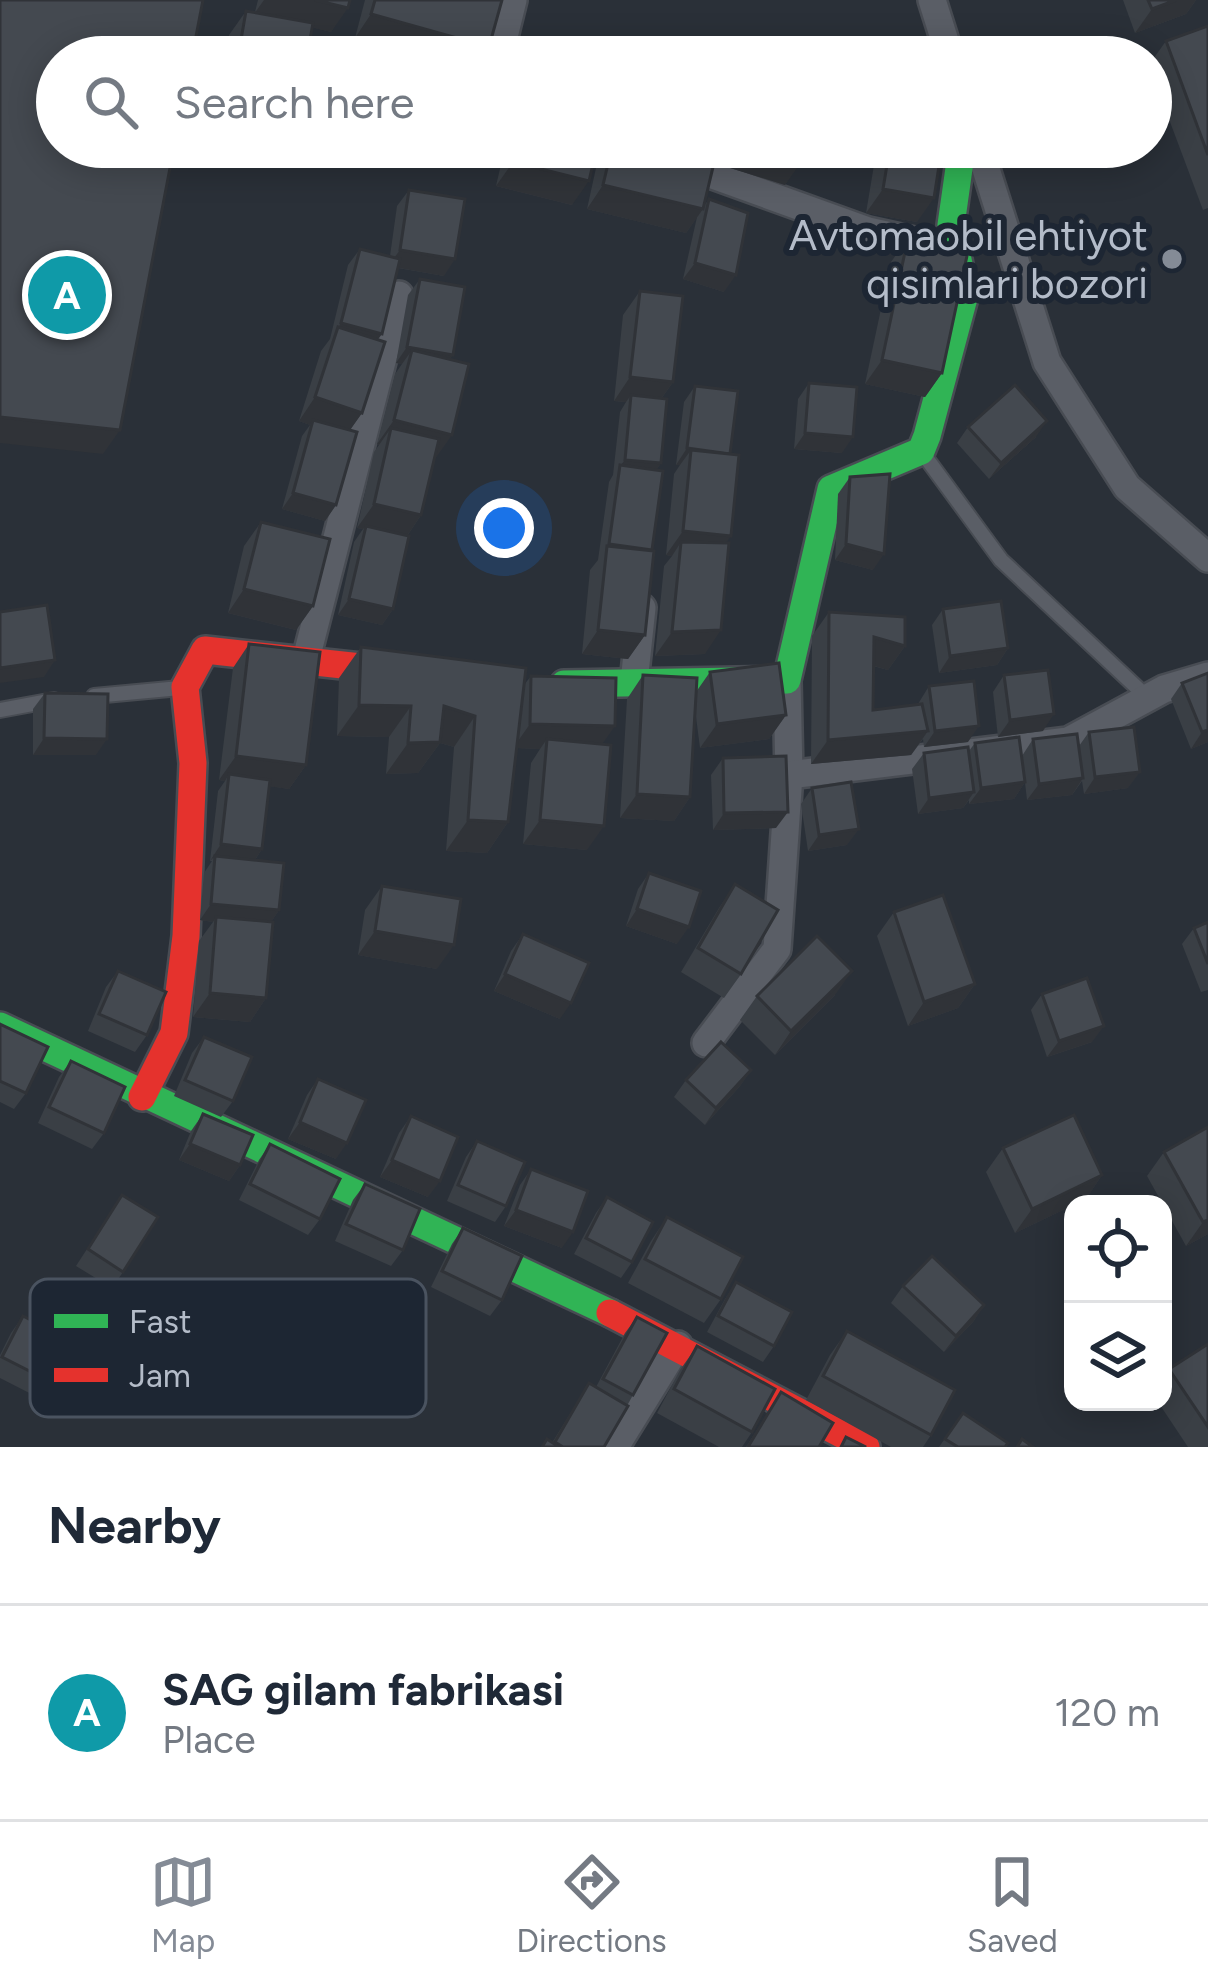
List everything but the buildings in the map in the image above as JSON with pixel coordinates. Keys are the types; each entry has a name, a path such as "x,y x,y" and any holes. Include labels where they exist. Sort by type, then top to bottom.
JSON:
{"street":[{"path":"504,36 513,0"},
{"path":"932,0 943,36"},
{"path":"693,168 868,231 956,250"},
{"path":"706,1043 777,949 789,775 787,680 831,489 921,451 965,294 951,225 959,168"},
{"path":"986,168 1047,362 1127,488 1208,558"},
{"path":"305,663 399,296"},
{"path":"634,682 644,590"},
{"path":"142,1096 174,1033 186,936 193,763 185,687 205,650 424,673"},
{"path":"789,775 1068,741 1148,698 1208,676"},
{"path":"543,682 590,686 787,680"},
{"path":"0,1026 678,1346 866,1447"},
{"path":"615,1447 678,1346"}],"lane":[{"path":"921,451 1001,560 1148,698"},
{"path":"0,710 185,687"}],"traffic: fast":[{"path":"564,684 787,680 831,489 921,451 927,436 965,294 951,225 959,168"},
{"path":"0,1026 610,1313"}],"traffic: jam":[{"path":"142,1097 174,1033 186,936 193,763 185,687 205,650 398,671"},
{"path":"610,1313 866,1447"}],"place":[{"name":"Avtomaobil ehtiyot qisimlari bozori","path":"1172,259"},
{"name":"SAG gilam fabrikasi","path":"67,295"}]}
